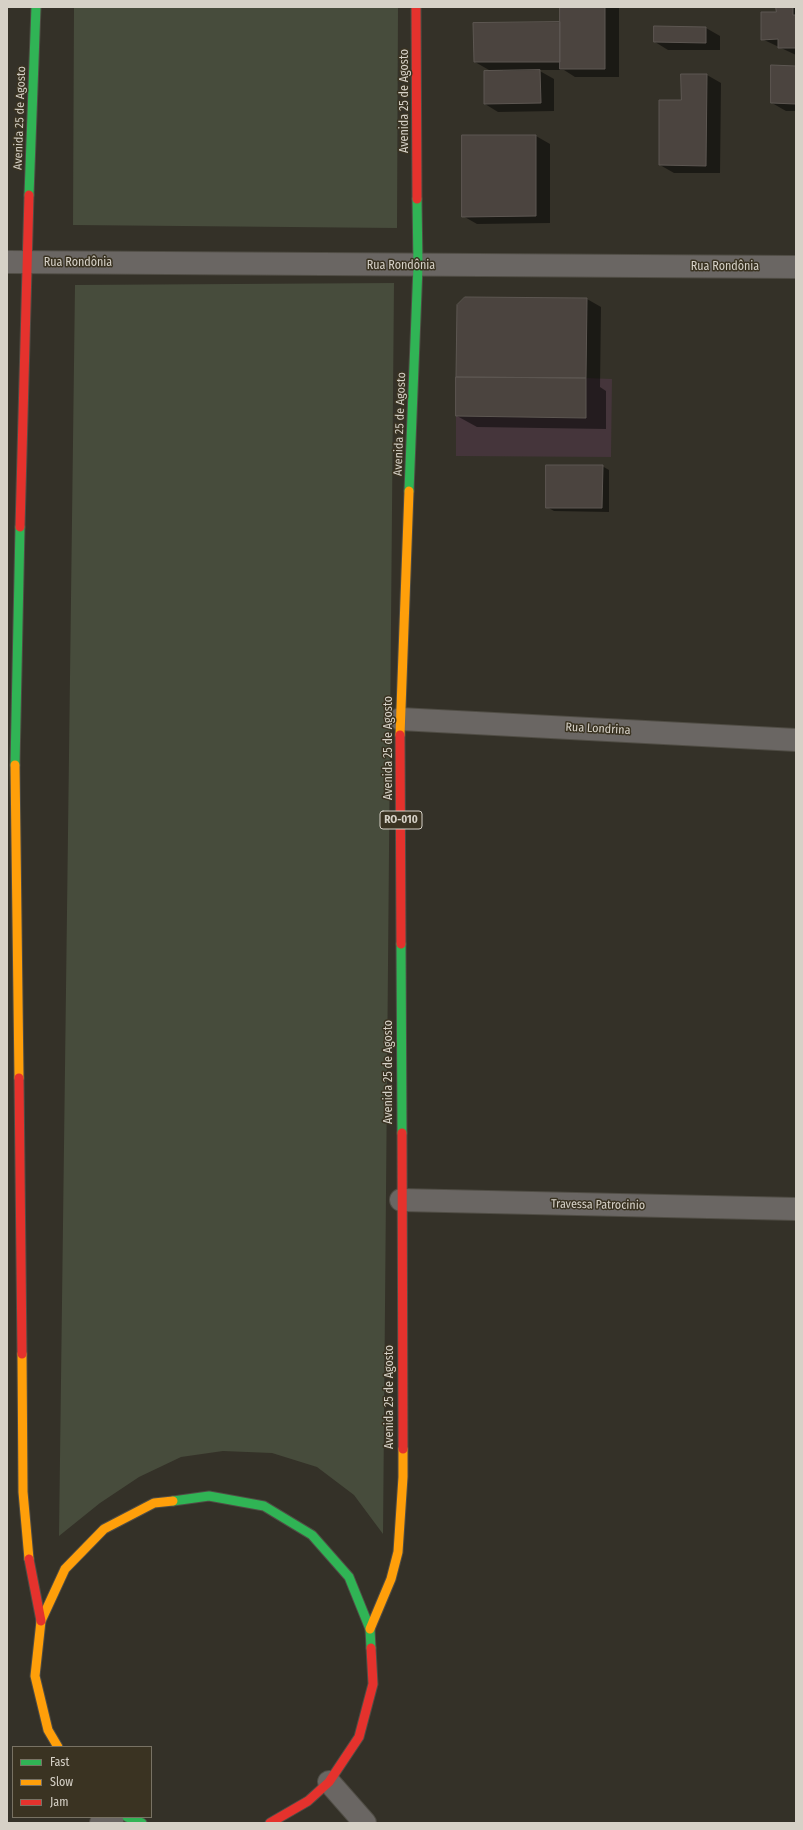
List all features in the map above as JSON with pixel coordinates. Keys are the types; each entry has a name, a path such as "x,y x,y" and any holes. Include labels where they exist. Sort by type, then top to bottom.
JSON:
{"main road":[{"name":"Avenida 25 de Agosto","path":"36,7 17,262 11,728 23,1492 28,1556 41,1621"},
{"name":"Avenida 25 de Agosto","path":"370,1629 391,1579 398,1552 402,1477 400,719 418,266 416,7"},
{"path":"57,1746 48,1730 35,1676 41,1621 65,1570 104,1529 154,1503 209,1496 264,1506 312,1535 349,1577 370,1629 373,1684 359,1737 329,1782 308,1801 270,1823"},
{"path":"303,1816 308,1801"},
{"path":"130,1818 142,1823"}],"street":[{"name":"Rua Rondônia","path":"17,262 418,266 796,267"},
{"name":"Rua Londrina","path":"400,719 796,740"},
{"name":"Travessa Patrocinio","path":"401,1200 796,1209"},
{"path":"329,1782 365,1823"},
{"path":"101,1823 111,1818"}],"shaded area":[{"path":"586,378 612,379 611,457 456,456 456,416 586,418"}],"green space":[{"path":"74,7 398,7 397,228 73,225"},
{"path":"394,283 383,1534 354,1495 317,1467 272,1453 223,1451 181,1457 139,1477 100,1503 59,1536 75,285"}],"building":[{"path":"560,7 605,7 605,69 560,69"},
{"path":"776,7 793,7 793,15 796,15 796,48 778,48 778,39 761,40 761,12 776,12"},
{"path":"560,22 560,62 474,62 473,23"},
{"path":"654,26 706,27 706,43 654,42"},
{"path":"771,65 796,66 796,104 771,103"},
{"path":"540,70 541,103 484,104 484,71"},
{"path":"681,74 707,74 706,166 659,165 659,100 681,100"},
{"path":"462,135 536,135 536,216 462,217"},
{"path":"465,297 587,298 586,378 456,377 457,305"},
{"path":"456,377 586,378 586,418 456,416"},
{"path":"546,465 603,465 602,508 546,508"}],"traffic: fast":[{"path":"29,195 36,7"},
{"path":"409,491 418,266 417,199"},
{"path":"15,765 20,527"},
{"path":"401,944 402,1133"},
{"path":"173,1501 209,1496 264,1506 312,1535 349,1577 370,1629 371,1648"},
{"path":"130,1818 142,1823"}],"traffic: slow":[{"path":"400,735 409,491"},
{"path":"15,765 19,1078"},
{"path":"22,1354 23,1492 29,1559"},
{"path":"370,1629 391,1579 398,1552 403,1477 403,1449"},
{"path":"57,1746 48,1730 35,1676 41,1621 65,1569 104,1529 154,1503 173,1501"}],"traffic: jam":[{"path":"416,7 417,199"},
{"path":"20,527 29,195"},
{"path":"400,735 401,944"},
{"path":"19,1078 22,1354"},
{"path":"402,1133 403,1449"},
{"path":"29,1559 41,1621"},
{"path":"270,1823 308,1801 329,1782 359,1737 373,1684 371,1648"}]}
